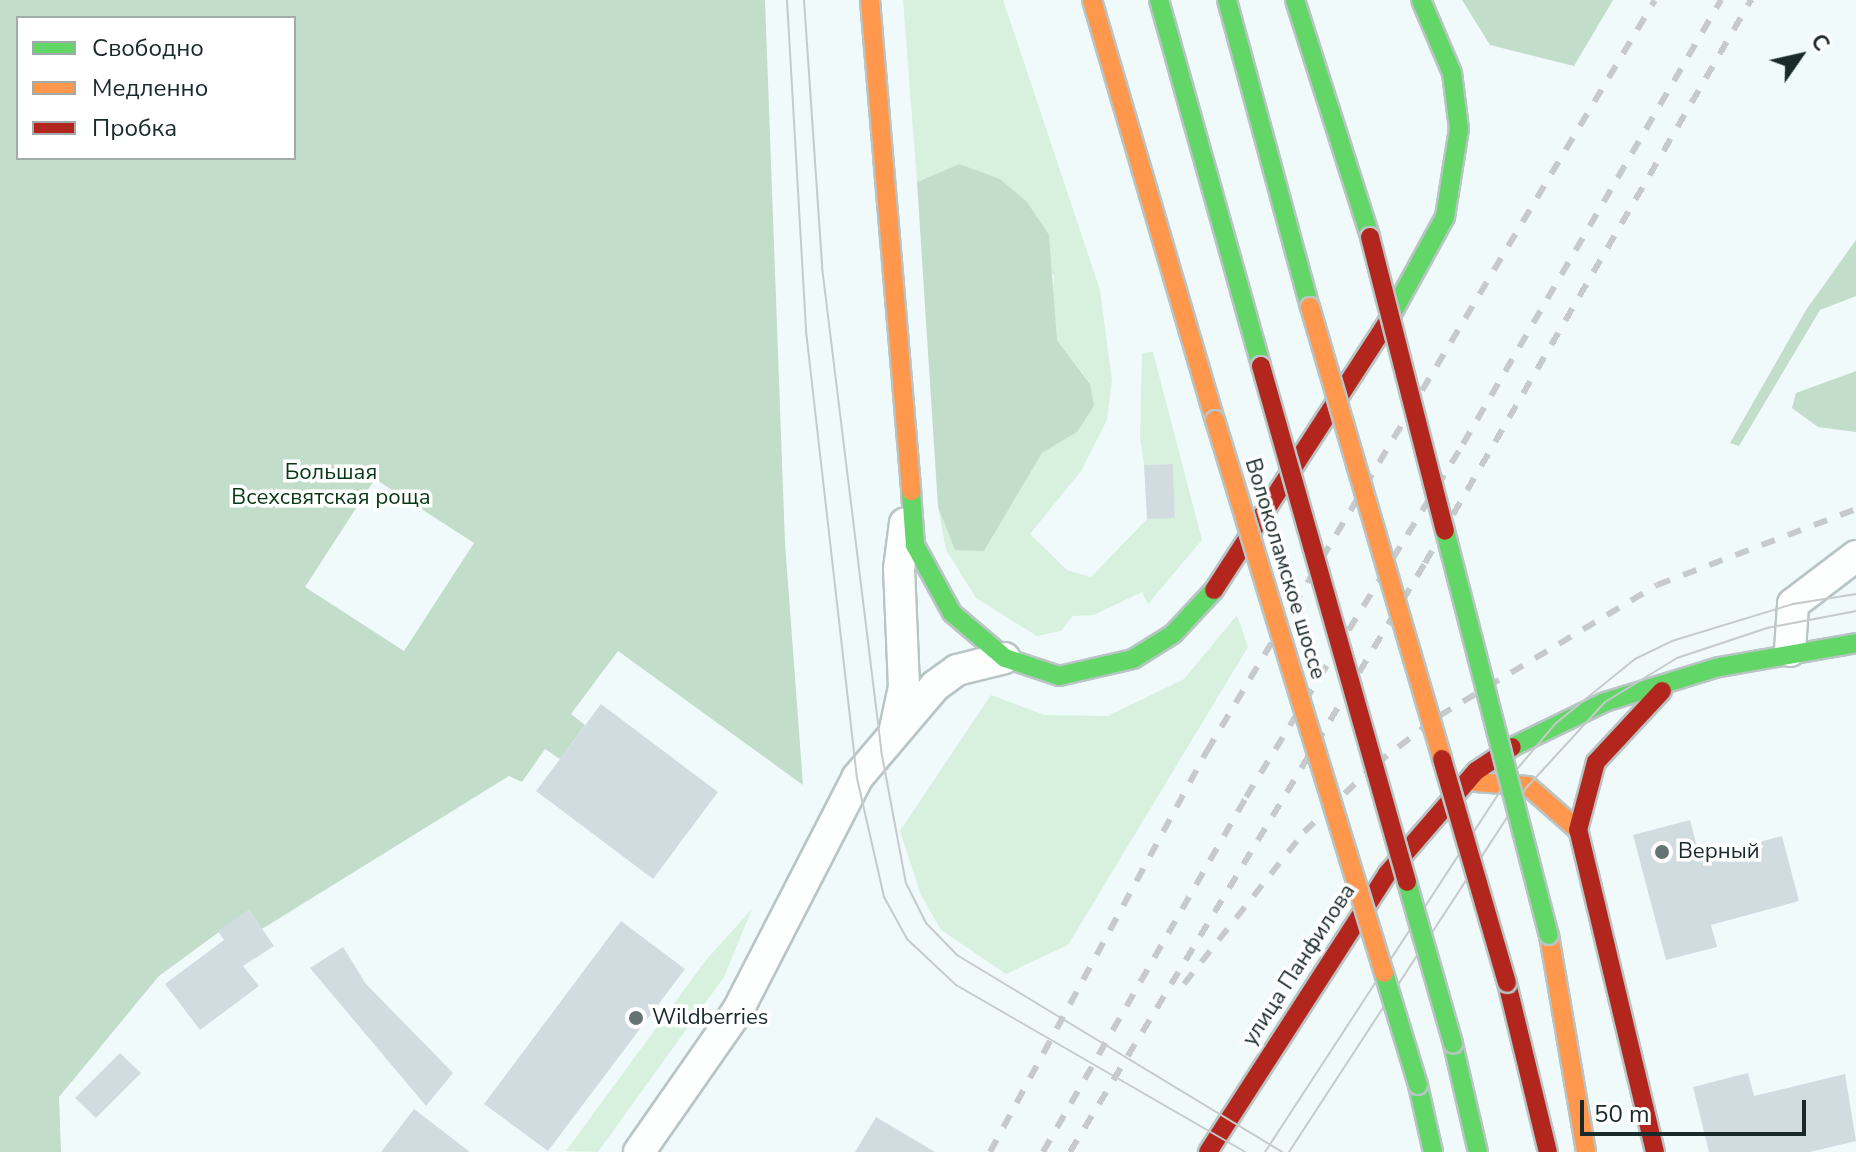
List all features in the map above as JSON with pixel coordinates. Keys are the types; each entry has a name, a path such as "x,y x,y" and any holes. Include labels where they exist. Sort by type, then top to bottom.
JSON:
{"main road":[{"path":"870,0 907,505 928,576 967,630 1005,658 1059,676 1097,671 1173,634 1215,589 1420,271 1445,217 1459,129 1452,73 1421,0"},
{"name":"Волоколамское шоссе","path":"1092,0 1215,420 1418,1085 1433,1152"},
{"name":"Волоколамское шоссе","path":"1159,0 1453,1044 1478,1152"},
{"path":"1227,0 1310,307 1507,983 1548,1152"},
{"path":"1295,0 1370,237 1549,935 1586,1152"},
{"path":"1655,1152 1578,830 1587,783 1611,738 1655,695 1684,678 1790,651 1856,643"},
{"name":"улица Панфилова","path":"1208,1152 1346,933 1456,789 1499,754 1556,723 1684,678"},
{"path":"1456,789 1488,780 1528,786 1578,830"}],"street":[{"path":"894,731 904,687 899,569 907,505"},
{"path":"1790,651 1793,604 1856,556"},
{"path":"639,1152 738,1010 790,919 837,811 894,731 957,670 1005,658"}],"green space":[{"name":"Большая Всехсвятская роща","path":"0,0 765,0 785,543 803,785 618,651 571,714 585,725 560,759 545,749 522,782 509,776 262,929 249,910 159,976 59,1097 61,1152 0,1152","holes":["375,479 474,543 404,651 305,587"]},
{"path":"903,0 1003,0 1100,290 1112,381 1107,420 1081,471 1030,534 1067,570 1091,577 1147,519 1175,517 1173,464 1144,465 1140,436 1142,353 1153,352 1202,540 1148,604 1142,592 1094,615 1073,616 1061,631 1037,636 976,598 946,550 938,507 955,549 984,551 1042,453 1077,432 1090,383 1057,340 1051,315 1054,276 959,164 917,182"},
{"path":"1462,0 1613,0 1574,66 1490,45"},
{"path":"959,164 1000,179 1027,202 1049,235 1057,340 1090,384 1094,406 1077,432 1042,453 984,551 955,550 938,507 917,182"},
{"path":"1856,240 1856,296 1820,310 1739,446 1730,443 1806,310"},
{"path":"1856,371 1856,432 1818,427 1792,408 1796,393"},
{"path":"1237,615 1248,647 1068,945 1006,974 941,930 921,895 900,831 991,695 1045,715 1108,716 1184,679"},
{"path":"752,909 724,977 598,1152 566,1151 706,960"}],"building":[{"path":"1173,464 1175,518 1147,519 1144,465"},
{"path":"601,704 718,792 653,879 536,791"},
{"path":"1690,820 1700,858 1782,836 1799,901 1711,925 1717,947 1666,960 1633,835"},
{"path":"249,910 274,946 243,966 259,986 200,1030 165,984 224,940 218,931"},
{"path":"621,921 685,969 548,1151 484,1104"},
{"path":"343,947 366,984 453,1073 426,1106 310,968"},
{"path":"120,1053 141,1073 96,1118 75,1098"},
{"path":"1748,1073 1754,1096 1845,1074 1856,1141 1810,1152 1709,1152 1693,1087"},
{"path":"414,1109 470,1152 381,1152"},
{"path":"876,1117 935,1152 855,1152"}],"tram line":[{"path":"787,0 806,331 857,778 884,897 907,939 956,985 1245,1152"},
{"path":"804,0 822,267 881,750 906,883 926,923 957,955 1282,1152"},
{"path":"1265,1152 1507,781 1556,723 1635,659 1672,641 1793,604 1856,594"},
{"path":"1289,1152 1528,786 1605,702 1677,658 1767,628 1856,611"}],"railway":[{"path":"990,1152 1207,751 1655,0"},
{"path":"1043,1152 1246,797 1463,444 1721,0"},
{"path":"1070,1152 1425,563 1751,0"},
{"path":"1184,984 1304,832 1376,764 1439,716 1657,585 1856,509"}],"traffic: fast":[{"path":"1159,0 1261,366"},
{"path":"1227,0 1310,307"},
{"path":"1295,0 1370,237"},
{"path":"1388,321 1445,217 1459,129 1452,73 1421,0"},
{"path":"911,491 915,545 952,613 1005,658 1059,676 1133,659 1173,634 1214,590"},
{"path":"1445,531 1549,935"},
{"path":"1512,747 1605,702 1719,667 1856,643"},
{"path":"1407,882 1453,1044"},
{"path":"1384,973 1418,1085"},
{"path":"1453,1044 1478,1152"},
{"path":"1418,1085 1433,1152"}],"traffic: slow":[{"path":"870,0 911,491"},
{"path":"1092,0 1215,420"},
{"path":"1310,307 1442,759"},
{"path":"1215,420 1384,973"},
{"path":"1476,782 1528,786 1578,830"},
{"path":"1549,935 1586,1152"}],"traffic: jam":[{"path":"1370,237 1445,531"},
{"path":"1214,590 1388,321"},
{"path":"1261,366 1407,882"},
{"path":"1655,1152 1578,830 1596,762 1662,691"},
{"path":"1208,1152 1387,874 1476,771 1512,747"},
{"path":"1442,759 1507,983"},
{"path":"1507,983 1548,1152"}],"place":[{"name":"Верный","path":"1662,852"},
{"name":"Wildberries","path":"636,1018"}]}
